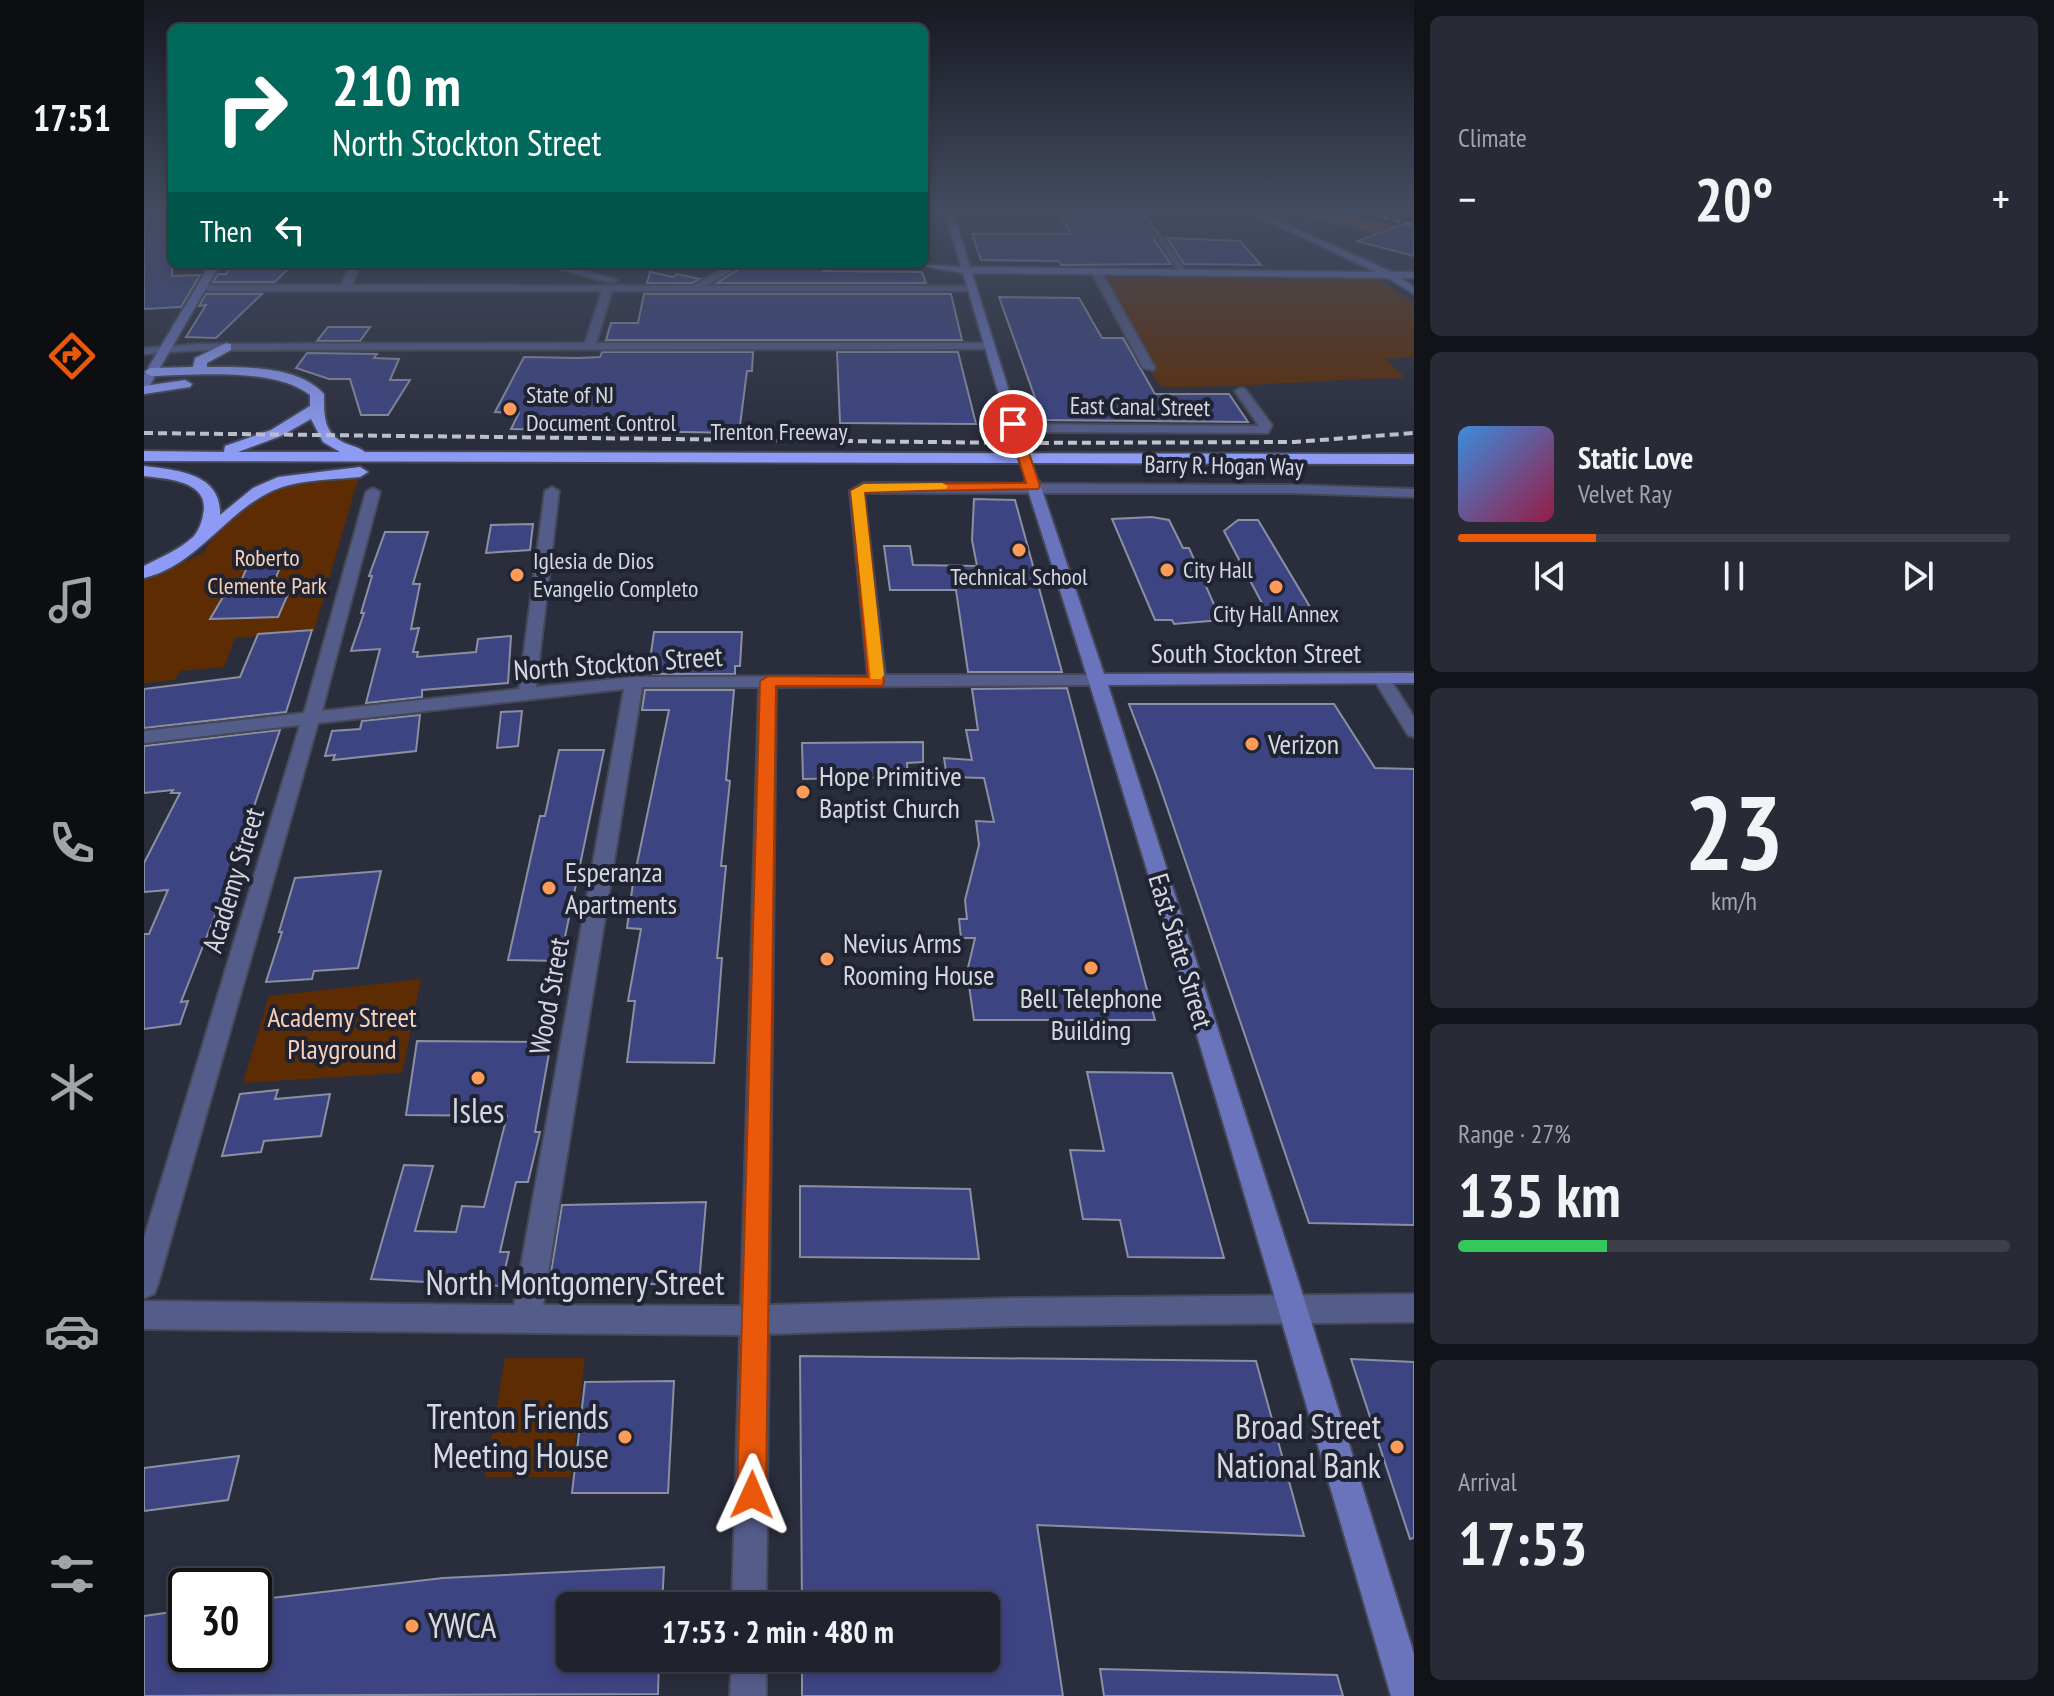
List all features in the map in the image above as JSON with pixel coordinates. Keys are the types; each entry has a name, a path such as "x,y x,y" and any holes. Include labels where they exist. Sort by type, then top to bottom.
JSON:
{"highway":[{"path":"200,372 200,361 226,347"},
{"path":"146,383 200,372 282,376 303,381 317,394 319,424 329,441 345,449 383,457"},
{"path":"146,383 246,374"},
{"path":"183,457 262,440 289,428 317,407"},
{"path":"1293,457 1414,448"},
{"name":"Trenton Freeway","path":"144,456 1414,459"},
{"path":"144,470 190,480 211,493 215,509 202,538"},
{"name":"Trenton Freeway","path":"144,470 373,482 1414,473"},
{"path":"144,571 168,561 202,538 250,496 277,483 309,476 373,482"}],"street":[{"path":"146,383 202,288"},
{"path":"589,347 608,288"},
{"path":"735,288 972,289"},
{"path":"1105,288 1149,368"},
{"name":"East State Street","path":"972,289 1293,1308 1409,1696"},
{"path":"144,351 226,347 990,346"},
{"name":"East Canal Street","path":"1014,428 1264,430 1266,425 1241,391"},
{"name":"Academy Street","path":"144,1284 311,718 373,482"},
{"name":"Barry R. Hogan Way","path":"877,682 857,491 864,487 1033,483 1414,493"},
{"path":"527,693 552,491"},
{"path":"1381,678 1414,731"},
{"name":"South Stockton Street","path":"1097,680 1414,678"},
{"name":"North Stockton Street","path":"144,737 634,682 1097,680"},
{"path":"749,1592 768,681"},
{"name":"Wood Street","path":"526,1320 634,682"},
{"name":"North Montgomery Street","path":"144,1315 756,1320 1414,1308"},
{"path":"748,1696 749,1672"}],"green space":[{"path":"1105,288 1392,288 1414,303 1414,357 1385,359 1406,378 1225,386 1164,387 1158,384"},
{"name":"Roberto Clemente Park","path":"359,476 314,631 235,638 224,667 180,671 175,680 144,683 144,579 202,554 215,535 249,505 291,481"},
{"name":"Academy Street Playground","path":"421,979 402,1073 243,1083 269,996"},
{"path":"505,1358 585,1358 571,1477 485,1477"}],"building":[{"path":"144,288 192,288 181,307 144,309"},
{"path":"206,294 262,294 216,338 186,337 206,305 199,306"},
{"path":"644,294 951,294 962,340 606,340 611,323 638,323"},
{"path":"999,297 1079,298 1102,338 1123,338 1155,394 1229,394 1248,422 1043,420"},
{"path":"328,327 370,327 360,341 317,341"},
{"path":"602,352 753,352 752,371 747,371 739,433 511,429 519,413 495,412 524,357 600,357"},
{"path":"837,352 958,352 976,424 840,423"},
{"path":"307,353 377,354 374,358 399,359 390,380 410,380 388,415 361,415 350,379 329,379 296,368"},
{"path":"974,499 1015,500 1062,672 968,672 956,590 890,590 884,546 910,546 913,565 977,566 972,540"},
{"name":"City Hall","path":"1152,517 1169,520 1183,548 1189,548 1221,620 1174,624 1172,620 1155,620 1112,519"},
{"name":"City Hall Annex","path":"1238,520 1258,520 1319,622 1294,622 1264,607 1224,531"},
{"path":"533,524 530,550 486,553 491,525"},
{"path":"385,532 428,532 413,584 420,584 411,629 419,628 413,652 418,652 417,657 476,652 478,639 511,636 508,683 422,690 422,697 366,703 380,649 351,651 364,613 361,613 372,576 369,576"},
{"path":"281,565 269,595 288,594 278,617 210,619 223,597 235,596 247,567"},
{"path":"312,630 286,712 144,728 144,689 240,677 258,634"},
{"path":"654,632 742,632 740,666 735,666 735,674 648,674"},
{"path":"1067,688 1155,1020 974,1020 967,972 975,938 961,938 959,919 967,919 965,900 979,845 976,821 994,822 984,778 947,777 944,758 972,760 966,730 978,730 972,689"},
{"path":"645,690 734,690 726,780 730,781 721,866 726,866 717,958 722,958 714,1063 627,1062 635,1001 628,1001 641,929 627,928 633,883 669,710 642,710"},
{"path":"1129,704 1334,704 1375,768 1414,769 1414,1225 1309,1223"},
{"path":"522,711 518,746 497,748 501,712"},
{"path":"420,715 416,751 333,760 335,755 325,756 332,731 360,729 362,721"},
{"path":"280,730 229,880 181,1002 188,1001 180,1024 144,1029 144,934 149,934 168,890 144,892 144,863 180,793 171,793 173,790 144,793 144,746"},
{"path":"923,742 923,762 907,763 908,777 803,779 802,743"},
{"name":"Esperanza Apartments","path":"559,750 604,750 560,961 508,960 540,816 545,816"},
{"path":"381,871 358,968 314,971 312,979 266,982 295,878"},
{"path":"417,1041 551,1042 535,1132 540,1132 528,1182 516,1182 500,1252 509,1252 501,1286 371,1279 404,1165 433,1166 415,1231 456,1232 462,1206 484,1207 507,1116 406,1115"},
{"path":"1087,1072 1172,1073 1224,1258 1128,1257 1120,1220 1083,1219 1070,1150 1104,1151"},
{"path":"278,1090 275,1099 330,1094 321,1136 264,1141 261,1152 222,1156 240,1094"},
{"path":"800,1186 970,1189 979,1259 800,1257"},
{"path":"706,1202 699,1284 549,1284 562,1205"},
{"path":"800,1356 1256,1361 1304,1536 1037,1525 1063,1696 802,1696 802,1672 1000,1672 1000,1592 802,1592"},
{"name":"Broad Street National Bank","path":"1351,1359 1414,1362 1414,1538 1410,1539"},
{"name":"Trenton Friends Meeting House","path":"674,1381 668,1493 572,1493 585,1382"},
{"path":"239,1456 228,1500 144,1511 144,1468"},
{"name":"YWCA","path":"664,1567 663,1592 556,1592 556,1672 659,1672 658,1694 144,1696 144,1616 168,1613 168,1672 272,1672 272,1598 443,1578"},
{"path":"1100,1669 1337,1675 1343,1696 1104,1696"}],"railway":[{"path":"144,433 1019,443 1294,442 1414,433"}],"slow traffic":[{"path":"876,675 857,491 864,487 942,486"}],"place":[{"name":"State of NJ Document Control","path":"510,409"},
{"name":"Technical School","path":"1019,550"},
{"name":"City Hall","path":"1167,570"},
{"name":"Iglesia de Dios Evangelio Completo","path":"517,575"},
{"name":"City Hall Annex","path":"1276,587"},
{"name":"Verizon","path":"1252,744"},
{"name":"Hope Primitive Baptist Church","path":"803,792"},
{"name":"Esperanza Apartments","path":"549,888"},
{"name":"Nevius Arms Rooming House","path":"827,959"},
{"name":"Bell Telephone Building","path":"1091,968"},
{"name":"Isles","path":"478,1078"},
{"name":"Trenton Friends Meeting House","path":"625,1437"},
{"name":"Broad Street National Bank","path":"1397,1447"},
{"name":"YWCA","path":"412,1626"}],"route":[{"path":"752,1495 764,755 768,681 877,682 857,491 864,487 891,486 1034,486 1013,424"}]}
